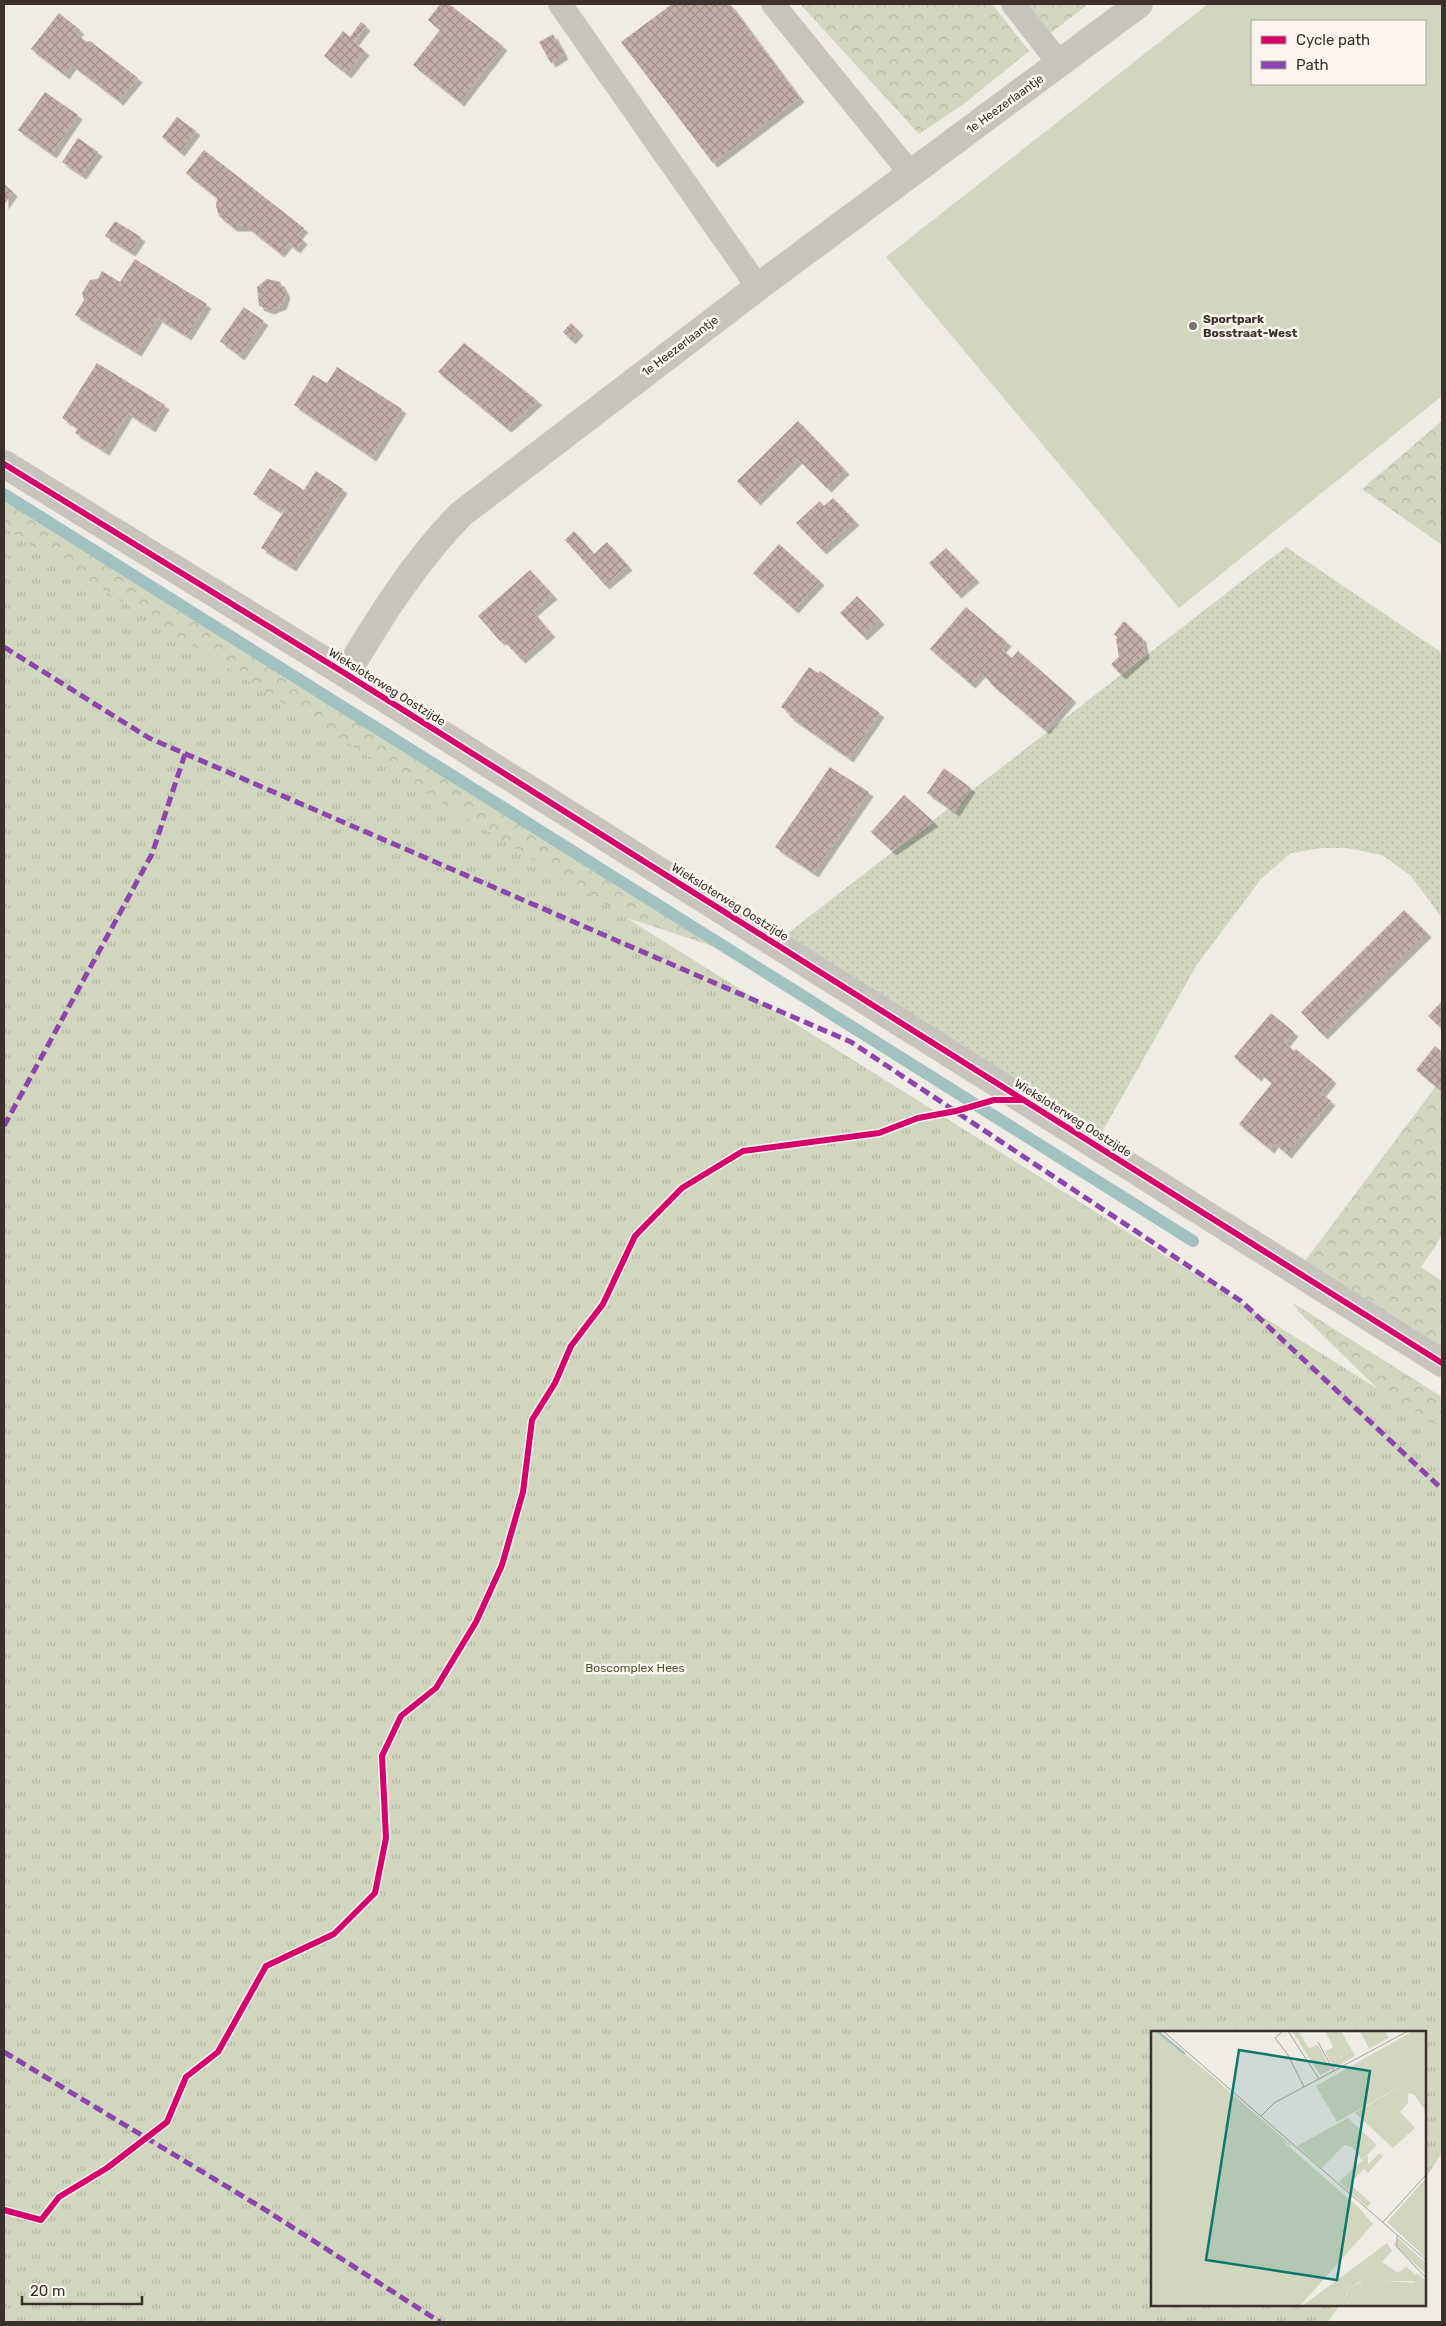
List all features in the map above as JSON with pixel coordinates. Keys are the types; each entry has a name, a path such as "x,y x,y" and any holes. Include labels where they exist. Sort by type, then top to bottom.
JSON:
{"street":[{"name":"1e Heezerlaantje","path":"346,674 386,607 437,538 461,514 758,286 1139,4"},
{"name":"Wieksloterweg Oostzijde","path":"4,464 346,674 1442,1363"}],"lane":[{"path":"560,4 758,286"},
{"path":"773,4 911,174"},
{"path":"1013,4 1060,64"}],"green space":[{"path":"800,4 992,4 1029,51 965,103 919,134"},
{"path":"1028,4 1088,4 1051,33"},
{"name":"Sportpark Bosstraat-West","path":"1208,4 1442,4 1442,396 1179,608 886,257"},
{"path":"1442,421 1442,545 1362,489"},
{"path":"4,495 736,954 637,921 572,905 4,614"},
{"name":"Boscomplex Hees","path":"4,528 1442,1429 1442,2153 1426,2177 1426,2031 1151,2031 1151,2306 1339,2306 1328,2322 4,2322"},
{"path":"1286,547 1442,653 1442,918 1411,876 1382,855 1347,848 1321,848 1291,853 1261,879 1196,966 1101,1134 784,936"},
{"path":"1442,1078 1442,1236 1421,1267 1442,1281 1442,1347 1305,1261"},
{"path":"1293,1303 1442,1397 1442,1457 1382,1393 1298,1311"}],"building":[{"path":"440,4 449,4 503,46 460,102 413,65 440,30 428,20"},
{"path":"672,4 730,4 800,98 713,163 621,42"},
{"path":"59,13 80,30 76,34 87,42 90,41 138,78 119,101 72,65 65,75 31,49"},
{"path":"361,22 366,26 354,42 365,51 347,74 324,56 343,31 350,37"},
{"path":"553,34 564,55 551,63 539,42"},
{"path":"45,92 78,115 52,154 18,130"},
{"path":"177,117 196,131 180,152 162,137"},
{"path":"78,138 98,152 82,175 62,162"},
{"path":"204,150 304,228 298,235 303,240 296,249 288,243 280,253 247,227 233,227 219,216 216,206 217,198 186,173"},
{"path":"4,184 13,192 4,205"},
{"path":"115,221 141,237 131,252 105,236"},
{"path":"135,259 207,304 187,336 158,318 137,352 75,315 84,300 82,293 90,280 98,279 102,271 120,282"},
{"path":"267,279 280,282 286,294 282,305 270,310 259,306 257,287"},
{"path":"244,307 264,321 240,356 220,341"},
{"path":"571,323 579,331 571,340 563,332"},
{"path":"464,343 538,401 507,428 438,372"},
{"path":"97,363 165,405 151,428 128,413 105,451 75,433 78,428 62,418"},
{"path":"337,367 402,409 372,457 294,405 313,375 327,383"},
{"path":"798,421 845,470 827,488 798,459 756,501 737,481"},
{"path":"270,468 304,490 316,471 343,489 292,567 261,548 284,511 278,507 277,509 253,494"},
{"path":"833,498 855,521 822,550 796,523 820,501 824,506"},
{"path":"574,531 594,554 607,542 628,566 605,585 565,540"},
{"path":"779,544 820,581 794,609 753,573"},
{"path":"946,548 975,578 957,594 929,563"},
{"path":"530,570 553,595 533,612 551,633 521,659 503,640 500,641 478,616"},
{"path":"857,596 880,620 863,636 840,613"},
{"path":"966,607 1007,642 1001,649 1012,658 1018,651 1072,698 1045,730 981,673 971,684 930,649"},
{"path":"1124,621 1142,638 1145,654 1121,675 1111,664 1119,657 1116,639 1118,638 1114,634"},
{"path":"809,667 818,673 820,671 880,713 849,758 789,716 790,713 781,707"},
{"path":"830,767 869,792 814,873 775,847"},
{"path":"944,768 971,788 955,812 927,793"},
{"path":"904,795 934,822 892,851 871,832"},
{"path":"1404,910 1427,933 1323,1035 1301,1012"},
{"path":"1442,1001 1442,1029 1428,1016"},
{"path":"1271,1013 1294,1032 1285,1043 1294,1051 1296,1049 1332,1079 1321,1093 1331,1101 1287,1154 1274,1143 1270,1149 1239,1124 1272,1083 1260,1073 1257,1077 1234,1057"},
{"path":"1435,1046 1442,1052 1442,1091 1416,1070"}],"waterway":[{"path":"4,494 1193,1241"}],"marked path":[{"path":"4,647 149,738 851,1042 1241,1301 1442,1489"},
{"path":"4,1126 152,854 185,754"},
{"path":"4,2052 264,2209 440,2322"}],"cycle path":[{"path":"4,464 346,674 1442,1363"},
{"path":"4,2210 41,2220 59,2197 107,2168 167,2122 186,2077 218,2052 266,1966 334,1934 375,1893 386,1838 382,1756 401,1716 436,1688 476,1622 502,1565 523,1492 532,1420 555,1383 571,1346 603,1304 635,1236 682,1188 743,1151 879,1133 918,1118 956,1111 994,1100 1023,1100"}],"place":[{"name":"Sportpark Bosstraat-West","path":"1193,326"}]}
